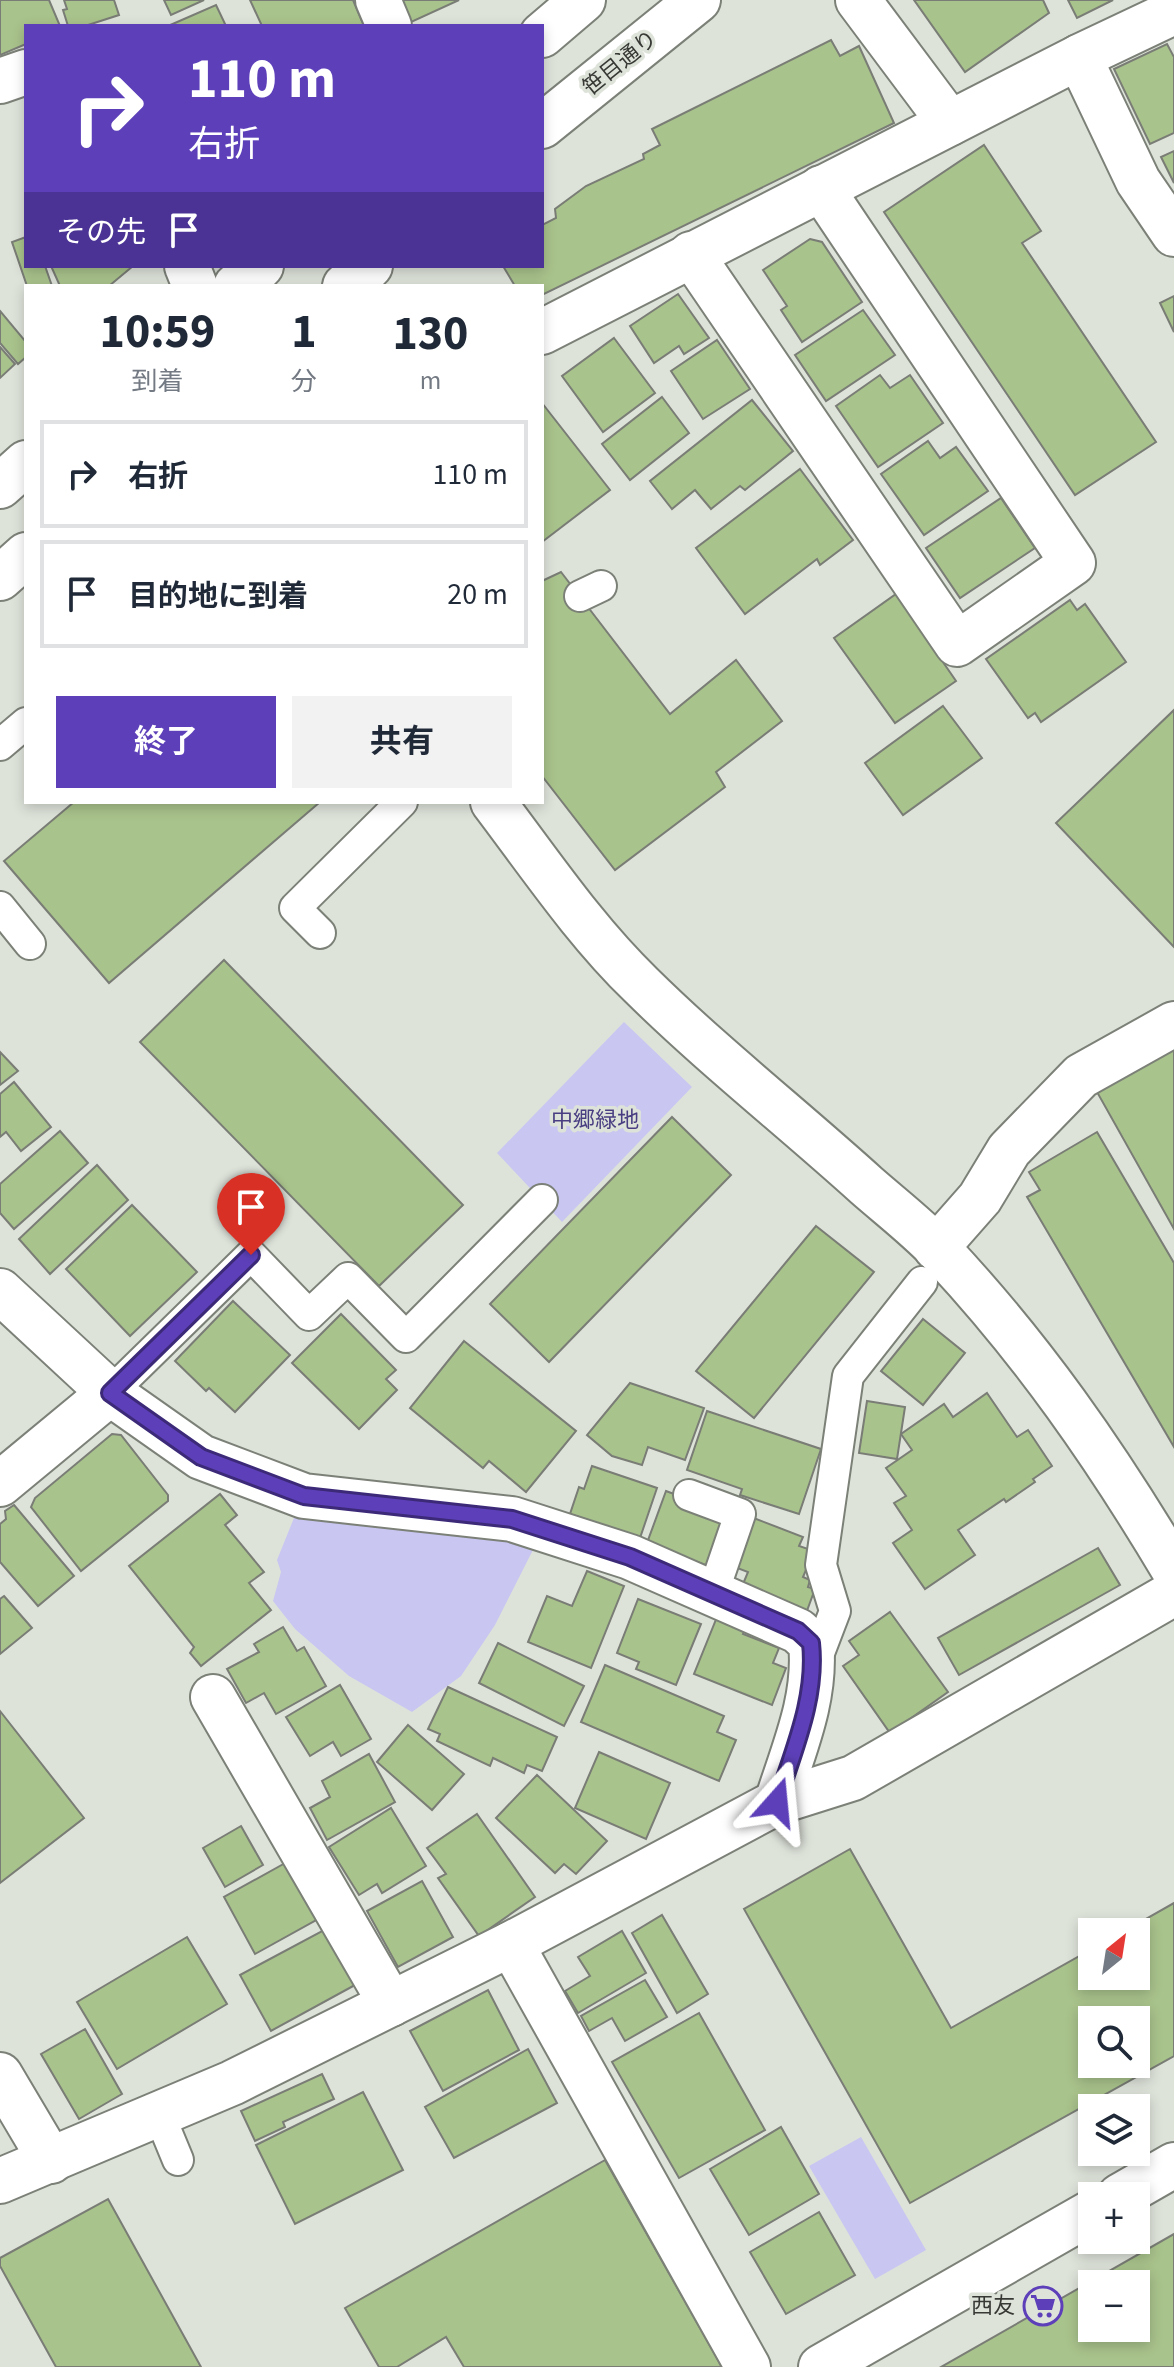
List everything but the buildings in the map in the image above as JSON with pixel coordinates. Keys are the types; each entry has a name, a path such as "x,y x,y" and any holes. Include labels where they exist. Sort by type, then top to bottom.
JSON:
{"street":[{"path":"378,0 388,24"},
{"path":"544,33 583,0"},
{"name":"笹目通り","path":"544,124 698,0"},
{"path":"858,0 950,123"},
{"path":"544,331 1079,57 1174,12"},
{"path":"1079,57 1138,181 1174,234"},
{"path":"0,81 24,73"},
{"path":"691,254 957,644 1073,563 821,188"},
{"path":"238,284 258,268"},
{"path":"348,284 368,268"},
{"path":"0,486 24,465"},
{"path":"0,578 24,557"},
{"path":"495,804 597,937 639,984 929,1265 1013,1333 1123,1484 1174,1570"},
{"path":"929,1265 980,1198 1009,1150 1081,1076 1174,1024"},
{"path":"0,1291 110,1393 201,1457 304,1496 512,1519 630,1557 798,1631 811,1643 814,1666 806,1712 777,1802"},
{"path":"0,1484 110,1393"},
{"path":"0,2181 232,2083 511,1944 777,1802 853,1778 1174,1593"},
{"path":"213,1697 391,2004"},
{"path":"511,1944 748,2367"},
{"path":"0,2075 51,2161"},
{"path":"1144,2182 1174,2165"},
{"path":"821,2367 1078,2220"}],"lane":[{"path":"0,745 24,725"},
{"path":"320,933 295,908 400,804"},
{"path":"0,907 30,944"},
{"path":"110,1393 251,1255 309,1315 348,1278 406,1337 542,1200"},
{"path":"814,1666 835,1611 821,1565 848,1376 929,1265"},
{"path":"689,1495 740,1514 713,1593"},
{"path":"159,2114 178,2160"}],"green space":[{"name":"中郷緑地","path":"624,1022 692,1087 562,1222 497,1153"},
{"path":"298,1508 537,1542 495,1625 461,1676 412,1712 349,1676 295,1629 273,1601 281,1572 277,1560"},
{"path":"861,2137 926,2250 875,2279 809,2166"}],"place":[{"name":"西友","path":"1043,2306"}],"route":[{"path":"251,1255 110,1393 201,1457 304,1496 512,1519 630,1557 798,1631 811,1643 814,1666 806,1712 777,1802"}]}
